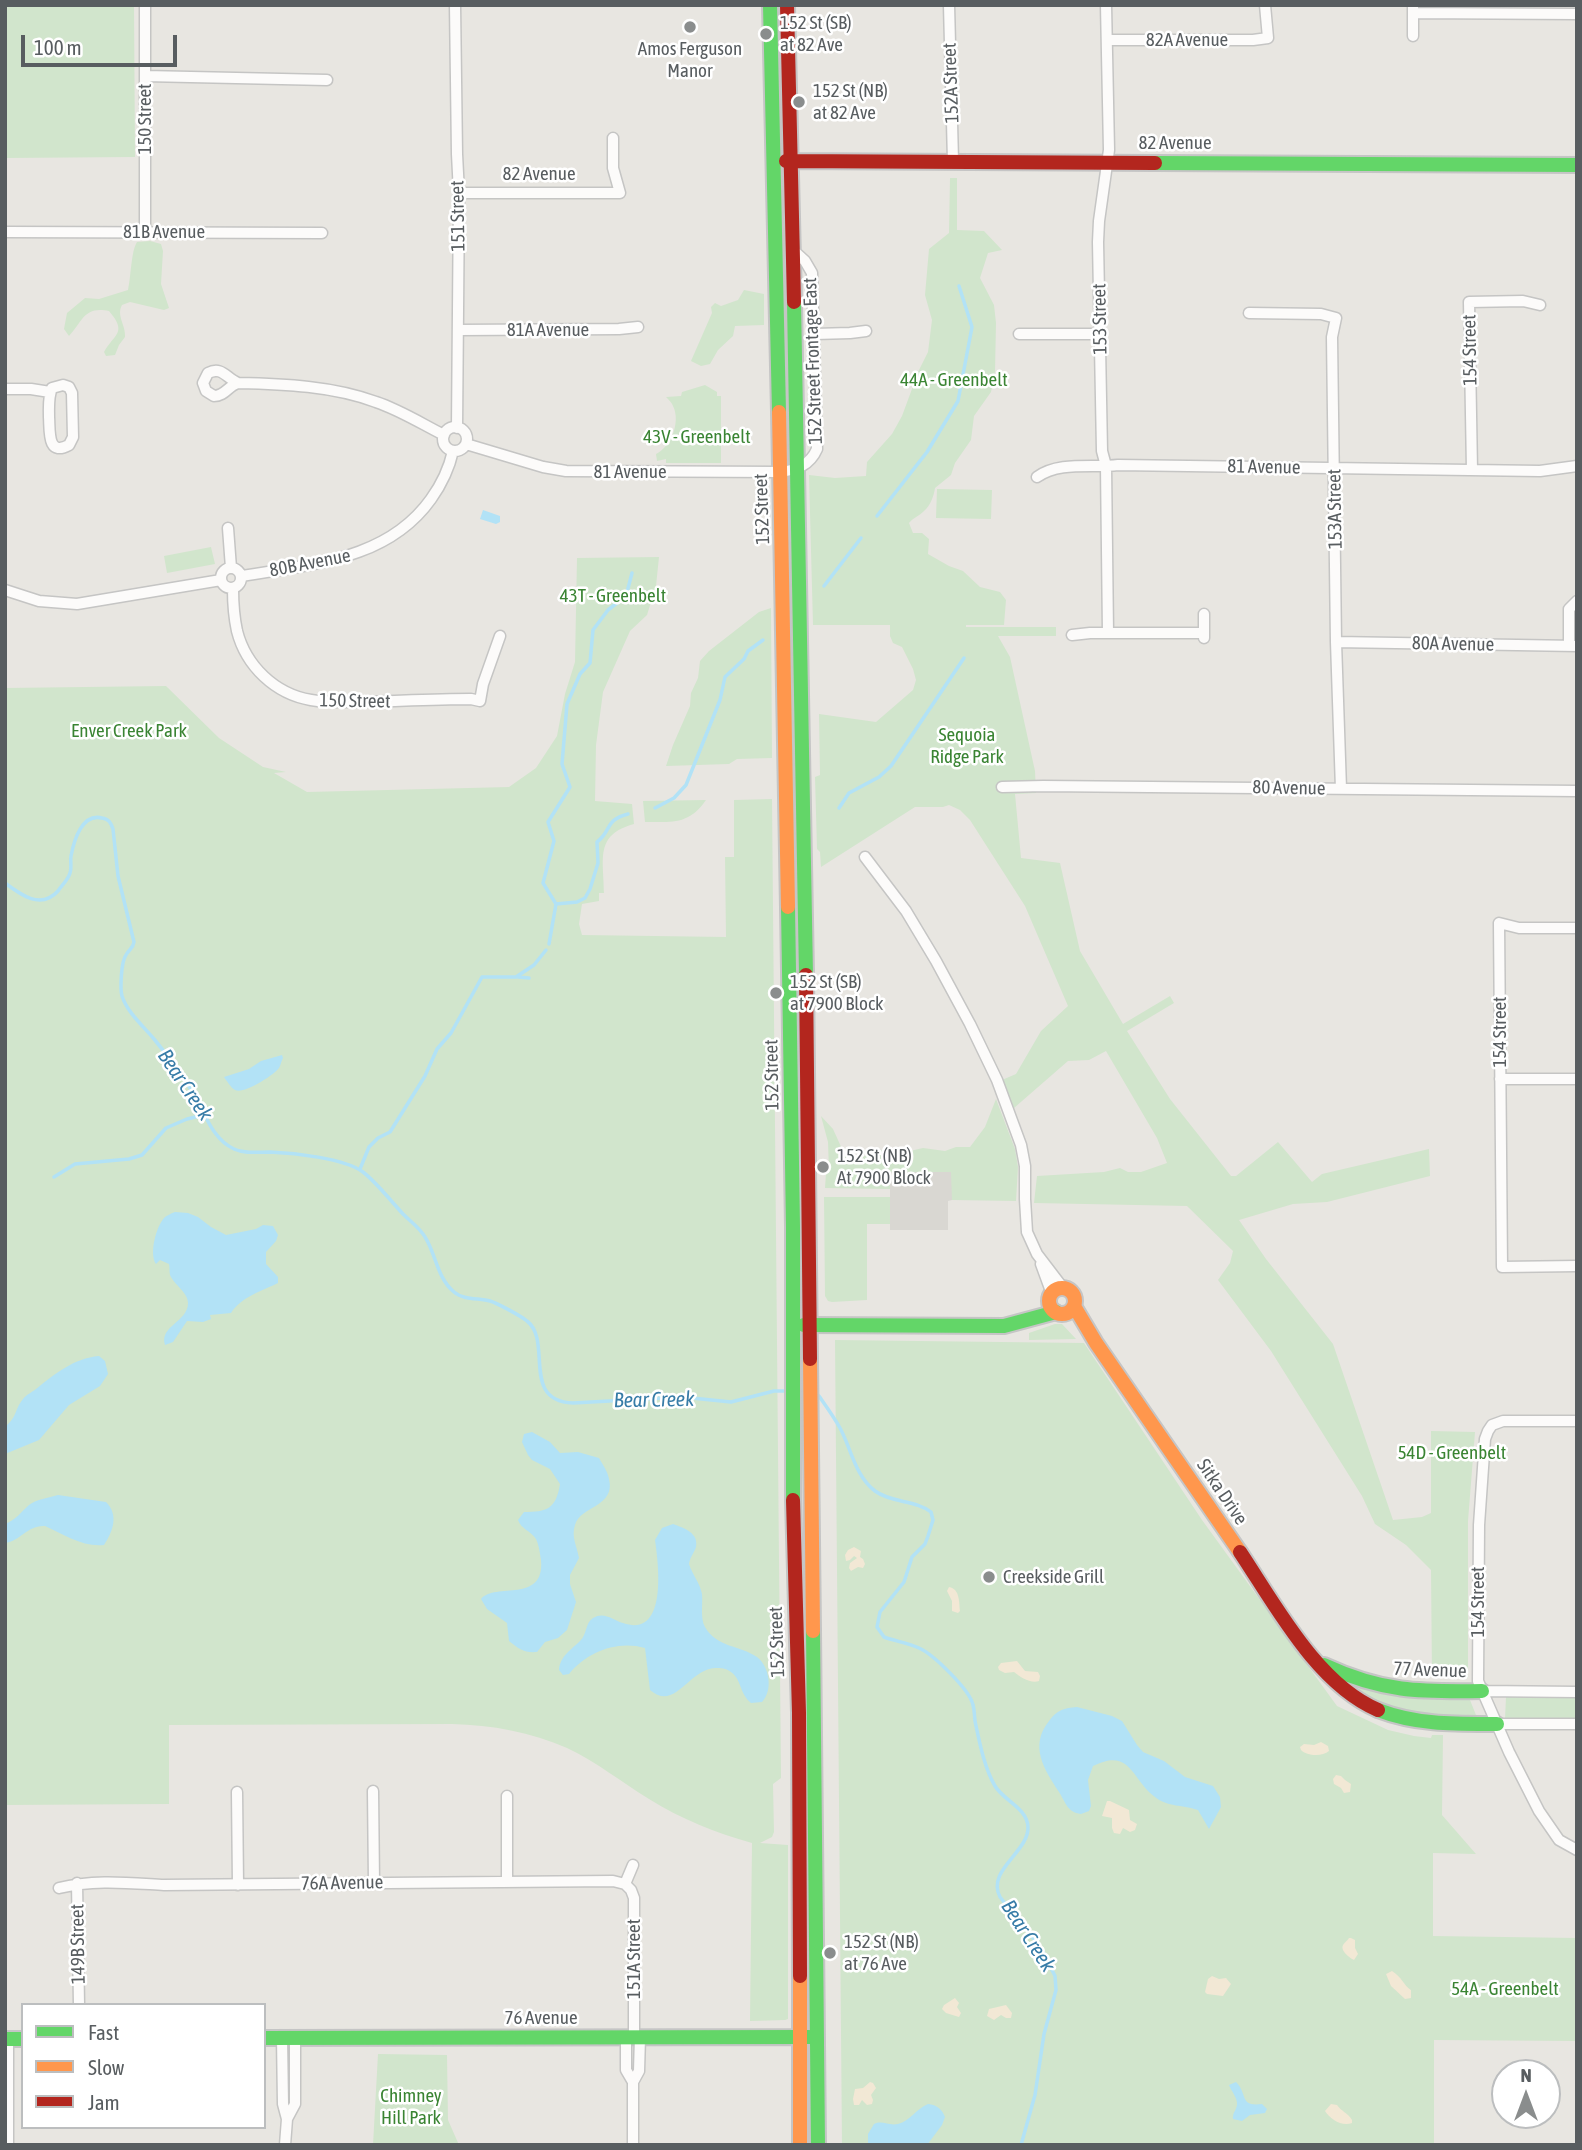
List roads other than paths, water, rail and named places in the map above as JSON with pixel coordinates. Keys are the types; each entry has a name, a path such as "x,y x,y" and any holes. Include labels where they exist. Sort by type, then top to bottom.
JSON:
{"main road":[{"name":"152 Street","path":"770,5 793,1227 794,1559 799,1727 800,2145"},
{"name":"152 Street","path":"787,5 798,470 811,1325 818,2145"},
{"name":"82 Avenue","path":"774,161 1577,165"},
{"path":"793,1325 1004,1326 1016,1324 1060,1303"},
{"name":"Sitka Drive","path":"1060,1303 1096,1343 1316,1661"},
{"path":"1316,1661 1335,1683 1349,1694 1390,1715 1426,1724 1497,1724"},
{"name":"77 Avenue","path":"1316,1661 1360,1682 1392,1690 1482,1691"},
{"name":"76 Avenue","path":"266,2038 817,2037"}],"street":[{"name":"150 Street","path":"145,5 145,233"},
{"name":"151 Street","path":"455,5 459,193 457,428"},
{"name":"152A Street","path":"949,5 953,161"},
{"name":"153 Street","path":"1106,5 1107,162 1098,231 1102,451 1106,466 1108,633"},
{"name":"82A Avenue","path":"1107,40 1268,38 1265,5"},
{"path":"1413,36 1413,9 1577,14"},
{"path":"145,76 327,80"},
{"name":"82 Avenue","path":"459,193 620,193 614,174 613,138"},
{"name":"81B Avenue","path":"5,232 322,233"},
{"name":"152 Street Frontage East","path":"793,250 813,273 817,449 813,457 798,470"},
{"name":"154 Street","path":"1472,470 1469,302 1523,301 1540,305"},
{"name":"153A Street","path":"1249,313 1321,314 1336,318 1332,337 1340,789"},
{"name":"81A Avenue","path":"459,330 638,327"},
{"path":"814,334 866,331"},
{"path":"1019,334 1101,334"},
{"path":"238,383 319,388 347,393 381,404 444,435"},
{"path":"61,385 67,386 71,391 73,437 66,447 57,447 50,440 50,392 52,388 61,385"},
{"path":"5,388 31,388 50,392"},
{"path":"450,428 457,428 465,435 466,444 461,450 453,451 445,445 444,435 450,428"},
{"name":"81 Avenue","path":"466,444 543,467 566,471 798,470"},
{"name":"80B Avenue","path":"242,576 343,558 385,541 406,527 425,507 446,472 453,451"},
{"name":"81 Avenue","path":"1037,477 1060,467 1106,466 1549,470 1577,466"},
{"path":"228,528 231,568"},
{"path":"231,568 239,571 242,576 240,585 233,589 224,586 221,580 223,572 231,568"},
{"path":"5,590 39,601 77,604 221,580"},
{"name":"150 Street","path":"233,589 237,631 251,662 277,686 298,697 314,701 480,701 483,684 500,636"},
{"name":"80A Avenue","path":"1336,642 1573,646 1569,609 1577,601"},
{"path":"1072,635 1108,633 1204,636 1204,614"},
{"name":"80 Avenue","path":"1002,788 1043,786 1577,791"},
{"path":"865,857 906,911 936,961 997,1080 1021,1145 1025,1166 1027,1232 1060,1303"},
{"name":"154 Street","path":"1577,928 1519,928 1499,923 1502,1267 1577,1266"},
{"path":"1500,1079 1577,1079"},
{"name":"154 Street","path":"1572,1848 1559,1840 1536,1807 1478,1681 1479,1514 1485,1438 1490,1427 1508,1421 1577,1421"},
{"name":"77 Avenue","path":"1482,1691 1577,1692"},
{"path":"1497,1724 1577,1724"},
{"path":"373,1791 374,1883"},
{"path":"237,1792 238,1885"},
{"path":"508,1796 508,1881"},
{"path":"625,1884 633,1865"},
{"name":"76A Avenue","path":"59,1888 77,1883 107,1882 238,1885 613,1881 625,1884"},
{"name":"149B Street","path":"77,1883 79,2003"},
{"name":"151A Street","path":"625,1884 634,1898 633,2037 626,2070 633,2082 633,2145"},
{"path":"285,2145 287,2119 282,2089 288,2038"},
{"path":"6,2039 8,2145"}],"water":[{"path":"483,510 500,516 500,522 496,524 480,519"},
{"path":"282,1055 276,1071 245,1090 235,1090 224,1077 249,1069 261,1061"},
{"path":"175,1212 198,1217 226,1235 263,1225 273,1226 278,1235 266,1252 266,1264 278,1277 278,1283 246,1299 231,1313 210,1315 211,1319 203,1322 187,1321 173,1342 165,1345 166,1333 184,1315 188,1303 186,1295 170,1275 169,1264 160,1260 156,1264 153,1254 154,1241 161,1222"},
{"path":"99,1356 105,1361 108,1374 100,1386 69,1405 39,1440 5,1454 5,1427 24,1398 65,1368 81,1360"},
{"path":"532,1432 550,1442 560,1453 578,1452 599,1458 608,1474 610,1488 603,1501 583,1514 575,1525 574,1538 579,1558 570,1575 570,1584 576,1602 567,1630 558,1638 545,1642 537,1652 522,1650 509,1641 507,1623 487,1609 481,1599 488,1594 527,1587 535,1582 540,1574 541,1560 537,1541 518,1520 524,1512 544,1510 553,1504 560,1484 550,1469 528,1455 522,1442 524,1434"},
{"path":"58,1495 106,1502 112,1512 113,1523 104,1545 81,1542 45,1526 33,1528 5,1543 5,1524 32,1503"},
{"path":"673,1524 690,1532 695,1538 696,1547 689,1564 701,1590 705,1627 722,1643 757,1657 765,1667 769,1686 762,1702 751,1703 744,1695 735,1675 719,1668 697,1675 675,1693 659,1695 650,1690 645,1648 634,1646 603,1650 576,1666 569,1674 563,1675 559,1670 564,1657 582,1638 593,1618 605,1616 638,1625 648,1620 657,1595 658,1564 655,1540 662,1528"},
{"path":"1077,1707 1122,1721 1143,1752 1164,1761 1185,1777 1213,1786 1220,1797 1221,1807 1209,1829 1198,1810 1160,1800 1147,1790 1129,1768 1115,1760 1093,1766 1088,1780 1091,1806 1089,1811 1081,1814 1070,1809 1048,1775 1039,1748 1043,1730 1055,1714"},
{"path":"1236,2082 1247,2102 1262,2104 1267,2109 1265,2113 1250,2115 1242,2121 1233,2119 1237,2102 1229,2085"},
{"path":"928,2104 939,2108 945,2117 927,2145 868,2145 868,2134 874,2124 902,2122"}],"waterway":[{"path":"877,516 927,452 958,401 972,327 959,286"},
{"path":"824,586 861,538"},
{"path":"556,904 543,883 554,841 548,822 570,787 562,764 567,704 580,674 590,663 593,630 608,610 626,596 632,573"},
{"path":"655,808 674,798 686,785 720,700 725,677 744,659 748,651 763,640"},
{"path":"839,808 849,793 879,777 891,766 964,658"},
{"path":"549,944 556,904 577,902 585,898 598,863 597,842 615,819 628,814"},
{"name":"Bear Creek","path":"5,883 31,899 51,897 69,876 74,843 80,829 95,818 108,820 113,829 118,876 134,942 123,963 121,982 124,1002 185,1080 220,1139 238,1151 318,1157 344,1163 363,1172 423,1234 440,1273 454,1292 466,1298 493,1302 527,1321 538,1342 542,1381 547,1392 557,1400 573,1403 682,1397 731,1402 774,1391 788,1391"},
{"path":"360,1169 369,1147 390,1132 482,977 516,977 534,965 546,950"},
{"path":"518,977 529,978"},
{"path":"54,1177 75,1164 129,1159 142,1155 166,1128 204,1115"},
{"name":"Bear Creek","path":"813,1395 819,1396 835,1420 858,1470 868,1485 881,1495 918,1505 931,1512 933,1520 925,1544 912,1557 904,1582 880,1612 877,1627 884,1637 915,1646 933,1657 965,1691 973,1705 981,1749 991,1779 1027,1820 1027,1836 1003,1870 997,1887 1000,1897 1041,1948 1055,1976 1056,1990 1044,2034 1035,2095 1021,2145"}],"place":[{"name":"Amos Ferguson Manor","path":"690,27"},
{"name":"152 St (SB) at 82 Ave","path":"766,34"},
{"name":"152 St (NB) at 82 Ave","path":"799,102"},
{"name":"152 St (SB) at 7900 Block","path":"776,993"},
{"name":"152 St (NB) At 7900 Block","path":"823,1167"},
{"name":"Creekside Grill","path":"989,1577"},
{"name":"152 St (NB) at 76 Ave","path":"830,1953"}],"park label":[{"name":"44A - Greenbelt","path":"954,380"},
{"name":"43V - Greenbelt","path":"697,437"},
{"name":"43T - Greenbelt","path":"613,596"},
{"name":"Enver Creek Park","path":"129,731"},
{"name":"Sequoia Ridge Park","path":"967,746"},
{"name":"54D - Greenbelt","path":"1452,1453"},
{"name":"54A - Greenbelt","path":"1505,1989"},
{"name":"Chimney Hill Park","path":"411,2107"}]}
